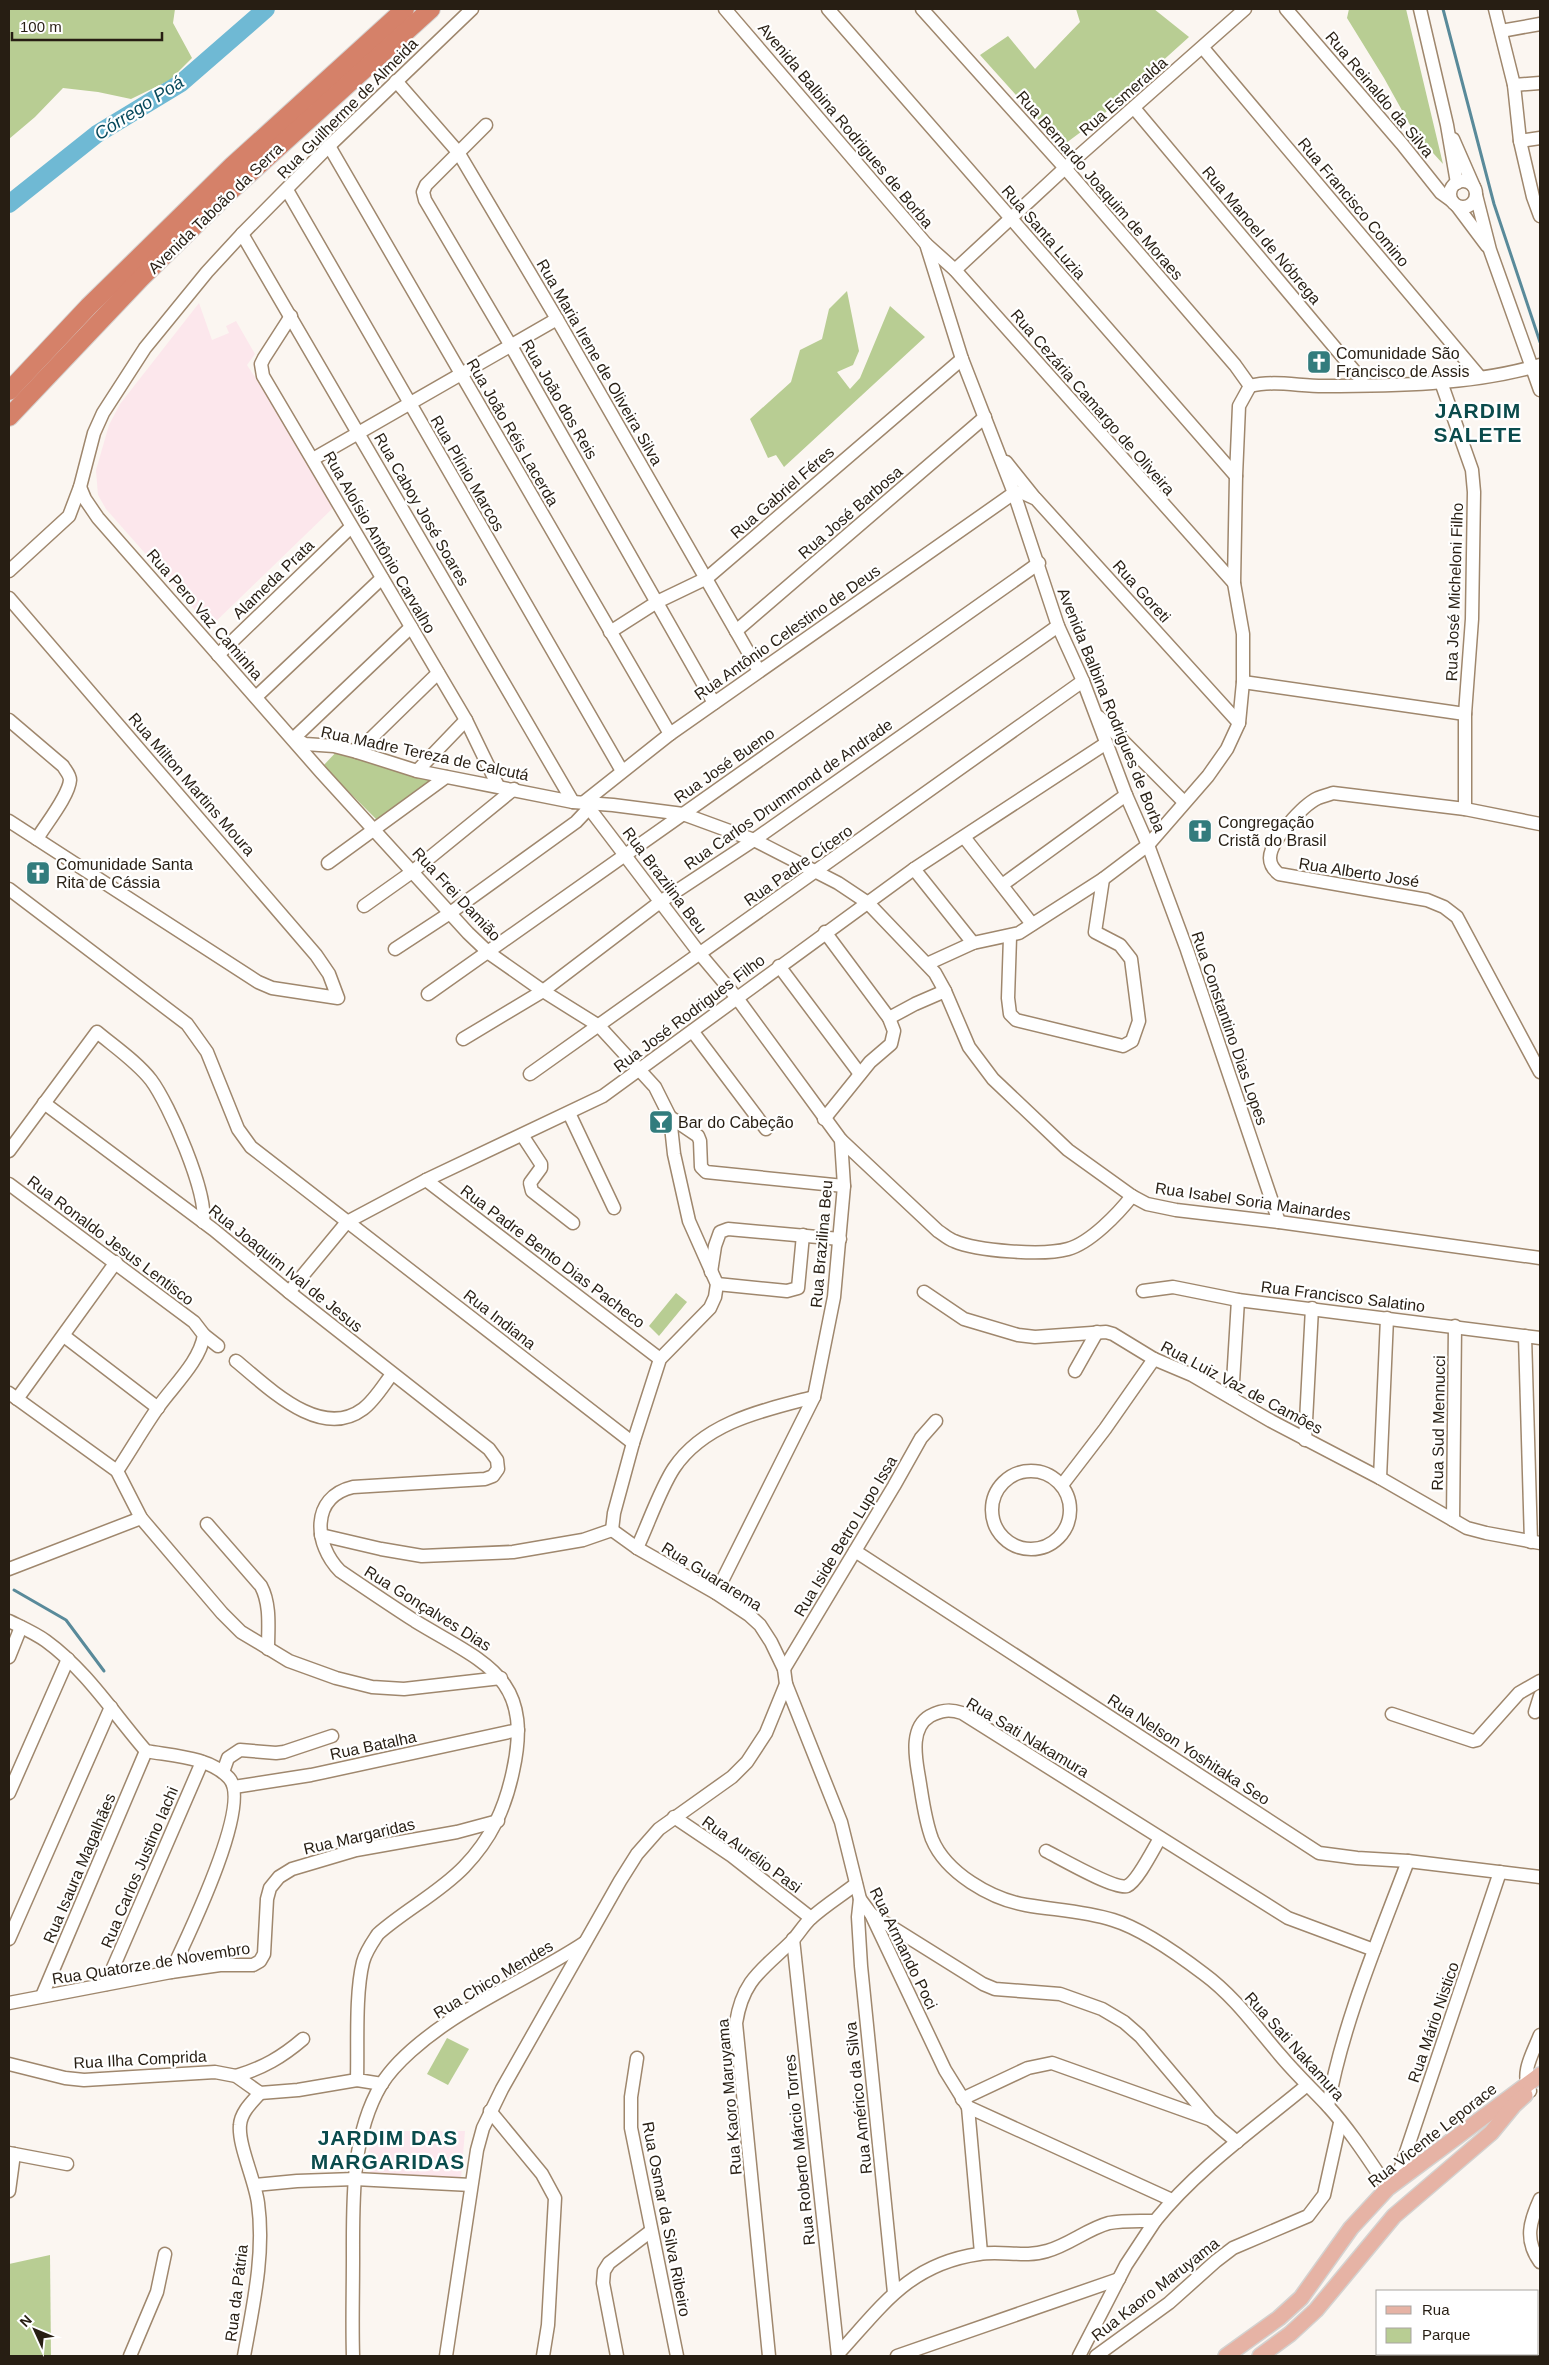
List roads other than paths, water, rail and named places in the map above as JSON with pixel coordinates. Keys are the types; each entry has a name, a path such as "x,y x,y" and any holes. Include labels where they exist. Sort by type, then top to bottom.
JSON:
{"highway":[{"name":"Avenida Taboão da Serra","path":"11,382 226,172 405,9"},
{"name":"Avenida Taboão da Serra","path":"9,417 141,278 228,193 431,9"}],"main road":[{"name":"Rua Vicente Leporace","path":"1226,2356 1279,2318 1300,2298 1351,2228 1392,2185 1481,2118 1532,2086 1540,2075"},
{"path":"1260,2356 1290,2334 1321,2305 1394,2216 1491,2133 1532,2086"},
{"path":"1481,2118 1492,2124 1491,2133"}],"street":[{"name":"Rua Guilherme de Almeida","path":"69,516 80,487 94,433 118,390 145,348 242,234 329,146 472,9"},
{"name":"Avenida Balbina Rodrigues de Borba","path":"725,9 926,244 962,359 1014,493 1039,563 1058,626 1083,681 1126,795 1148,845 1208,776 1227,749 1239,723 1243,682 1243,634 1234,583 1236,476 1239,406 1250,386"},
{"name":"Rua Santa Luzia","path":"828,9 1236,476"},
{"name":"Rua Bernardo Joaquim de Moraes","path":"922,9 1065,168 1235,365 1250,386"},
{"name":"Rua Esmeralda","path":"955,270 1065,168 1245,9"},
{"name":"Rua Reinaldo da Silva","path":"1286,9 1441,192 1455,203 1490,250"},
{"path":"1420,9 1447,125 1456,184 1451,192 1455,203 1469,205 1475,191"},
{"path":"1495,9 1514,85 1520,141 1537,196 1540,216"},
{"path":"1501,30 1540,24"},
{"name":"Rua Francisco Comino","path":"1203,48 1480,377"},
{"name":"Rua Maria Irene de Oliveira Silva","path":"396,81 458,152 557,318 759,671"},
{"path":"1514,85 1540,83"},
{"name":"Rua Manoel de Nóbrega","path":"1134,108 1293,296 1357,374 1363,384"},
{"name":"Rua João dos Reis","path":"486,125 426,184 423,192 425,200 511,346 714,703"},
{"path":"1447,125 1475,191 1490,250 1536,366 1540,390"},
{"path":"1520,141 1540,138"},
{"name":"Rua João Réis Lacerda","path":"329,146 670,734"},
{"name":"Rua Reinaldo da Silva","path":"1430,178 1456,184"},
{"path":"1456,184 1466,182 1475,191"},
{"name":"Rua Plínio Marcos","path":"287,190 622,771"},
{"name":"Rua Caboy José Soares","path":"242,234 359,432 585,804"},
{"name":"Rua Cezária Camargo de Oliveira","path":"926,244 955,270 1234,583"},
{"name":"Rua Aloísio Antônio Carvalho","path":"291,316 264,358 261,370 263,376 466,720 498,786"},
{"path":"313,458 557,318"},
{"name":"Rua Gabriel Féres","path":"610,632 657,602 707,578 962,359"},
{"path":"1250,386 1266,383 1323,386 1441,382 1480,377 1536,366"},
{"name":"Rua José Micheloni Filho","path":"1441,382 1472,470 1474,492 1472,619 1465,714 1464,809"},
{"name":"Rua José Barbosa","path":"736,631 985,417"},
{"name":"Rua Goreti","path":"999,453 1036,499 1239,723"},
{"path":"9,571 69,516 92,510 80,487"},
{"path":"1014,493 1023,493 1036,499"},
{"name":"Rua Antônio Celestino de Deus","path":"395,949 450,913 576,822 585,804 622,771 670,734 1014,493"},
{"name":"Rua Pero Vaz Caminha","path":"92,510 218,655 294,738"},
{"name":"Alameda Prata","path":"218,655 351,527"},
{"name":"Rua José Bueno","path":"428,994 1039,563"},
{"path":"256,697 382,578"},
{"name":"Rua Milton Martins Moura","path":"9,598 316,955 329,974 338,998 272,988 258,982 37,839"},
{"name":"Rua Carlos Drummond de Andrade","path":"463,1039 543,991 660,902 754,840 1058,626"},
{"path":"294,738 411,627"},
{"path":"358,752 438,673"},
{"name":"Rua Padre Cícero","path":"530,1074 1083,681"},
{"path":"1243,682 1465,714"},
{"path":"1095,714 1184,802"},
{"path":"9,720 63,766 69,775 70,781 66,792 37,839 9,821"},
{"path":"416,771 466,720"},
{"name":"Rua Madre Tereza de Calcutá","path":"294,738 304,744 334,746 416,771 446,777 585,804 614,805 683,814 754,840"},
{"name":"Rua Frei Damião","path":"294,738 321,772 488,953 543,991 599,1026 640,1069 661,1096 670,1117"},
{"name":"Rua José Rodrigues Filho","path":"289,1292 347,1222 426,1180 603,1096 914,869 1106,744"},
{"path":"328,863 446,777"},
{"path":"364,906 412,872 514,789"},
{"name":"Rua Alberto José","path":"1540,824 1464,809 1333,793 1317,798 1288,825 1273,848 1270,857 1272,867 1279,874 1296,879 1427,900 1444,906 1457,917 1474,945 1540,1072"},
{"path":"1002,885 1126,795"},
{"name":"Rua Brazilina Beu","path":"585,804 736,998 841,1140 844,1186 834,1297 814,1397 716,1593"},
{"path":"964,837 1032,924"},
{"name":"Rua Isabel Soria Mainardes","path":"754,840 838,883 868,903 927,964 945,991 969,1047 994,1079 1068,1150 1132,1196 1147,1204 1176,1210 1279,1222 1540,1258"},
{"path":"927,964 973,943 1010,936 1103,880 1148,845"},
{"name":"Rua Constantino Dias Lopes","path":"1148,845 1187,950 1279,1222"},
{"path":"914,869 973,943"},
{"path":"1010,936 1008,998 1010,1014 1016,1020 1123,1046 1132,1041 1139,1021 1131,959 1120,945 1095,932 1103,880"},
{"name":"Rua Indiana","path":"9,889 187,1024 207,1052 238,1129 246,1142 633,1442"},
{"path":"824,1119 870,1062 891,1044 894,1031 889,1018 826,932"},
{"path":"779,966 860,1074"},
{"path":"889,1018 945,991"},
{"path":"9,1151 97,1032 143,1071 157,1090 180,1138 201,1190 205,1211 203,1222"},
{"path":"693,1032 766,1129"},
{"name":"Rua Joaquim Ival de Jesus","path":"44,1103 203,1222 392,1374 489,1449 497,1460 498,1468"},
{"path":"569,1112 614,1208"},
{"path":"670,1117 698,1136 700,1141 701,1168 706,1172 844,1186"},
{"path":"670,1117 674,1154 690,1221 714,1278"},
{"path":"522,1135 541,1164 530,1183 532,1191 573,1223"},
{"path":"841,1140 938,1231 953,1241 974,1247 1040,1252 1068,1249 1109,1223 1132,1196"},
{"name":"Rua Padre Bento Dias Pacheco","path":"426,1180 660,1359"},
{"name":"Rua Ronaldo Jesus Lentisco","path":"9,1184 194,1322 204,1335 218,1346"},
{"path":"321,1535 382,1550 422,1556 513,1552 583,1540 612,1530 614,1514 633,1442 660,1359 710,1308 715,1297 715,1246 720,1232 728,1230 840,1239"},
{"path":"714,1278 788,1291 798,1288 803,1236"},
{"path":"116,1262 64,1336 13,1396 117,1471 141,1518 222,1613 241,1632 268,1649 289,1661 336,1678 372,1687 404,1689 501,1678"},
{"name":"Rua Francisco Salatino","path":"1143,1291 1173,1287 1238,1300 1540,1338"},
{"name":"Rua Luiz Vaz de Camões","path":"924,1292 964,1319 1018,1334 1035,1337 1097,1332 1113,1334 1154,1359 1192,1375 1453,1520 1486,1533 1536,1542"},
{"path":"1232,1398 1238,1300"},
{"path":"1306,1440 1312,1308"},
{"path":"1380,1478 1387,1318"},
{"name":"Rua Sud Mennucci","path":"1453,1520 1455,1326"},
{"path":"1075,1371 1097,1332"},
{"path":"117,1471 158,1408 195,1358 203,1343 204,1335"},
{"path":"64,1336 158,1408"},
{"path":"1525,1336 1536,1542"},
{"path":"1062,1485 1105,1429 1154,1359"},
{"path":"236,1361 294,1408 330,1418 347,1417 367,1406 392,1374"},
{"path":"636,1548 673,1469 695,1444 750,1414 814,1397"},
{"name":"Rua Iside Betro Lupo Issa","path":"784,1669 921,1438 936,1421"},
{"name":"Rua Gonçalves Dias","path":"357,2080 360,1979 363,1961 368,1948 378,1934 391,1922 442,1886 463,1868 490,1835 498,1821 508,1793 514,1765 518,1730 510,1693 501,1678 480,1658 414,1621 340,1571 330,1561 321,1535 321,1516 325,1506 340,1490 353,1487 486,1479 493,1476 498,1468"},
{"path":"1028,1470 1041,1471 1053,1476 1062,1485 1069,1496 1071,1509 1069,1522 1058,1538 1041,1548 1028,1549 1016,1546 1005,1539 996,1529 992,1510 996,1491 1004,1481 1015,1474 1028,1470"},
{"path":"9,1569 141,1518"},
{"path":"207,1524 261,1586 266,1596 268,1649"},
{"name":"Rua Guararema","path":"446,2356 471,2185 483,2128 490,2111 637,1854 659,1829 732,1777 747,1762 766,1733 786,1684 784,1669 760,1624 716,1593 636,1548 612,1530"},
{"name":"Rua Nelson Yoshitaka Seo","path":"855,1551 1319,1853 1335,1856 1408,1861 1540,1877"},
{"path":"9,1621 44,1639 68,1659 111,1707 146,1751 202,1762 223,1772 230,1779 234,1787 232,1816 222,1853 197,1917 171,1972"},
{"path":"9,1657 20,1627"},
{"path":"9,1793 68,1659"},
{"path":"1392,1714 1473,1741 1477,1740 1519,1693 1540,1681"},
{"name":"Rua Armando Poci","path":"786,1684 841,1822 860,1899 871,1914 945,2070 965,2103 980,2254"},
{"path":"1535,1712 1540,1696"},
{"path":"9,1939 111,1707"},
{"name":"Rua Sati Nakamura","path":"1374,1950 1288,1918 962,1713 951,1710 940,1711 927,1718 920,1727 915,1741 915,1754 924,1811 932,1838 940,1854 959,1873 980,1887 1005,1899 1024,1905 1112,1919 1140,1932 1205,1974 1223,1990 1306,2086 1328,2106 1392,2185"},
{"name":"Rua Batalha","path":"234,1787 311,1775 518,1730"},
{"path":"223,1772 228,1758 240,1750 284,1752 332,1736"},
{"name":"Rua Isaura Magalhães","path":"42,1996 146,1751"},
{"name":"Rua Carlos Justino Iachi","path":"106,1984 202,1762"},
{"name":"Rua Aurélio Pasi","path":"674,1817 732,1856 811,1918"},
{"name":"Rua Margaridas","path":"264,1954 267,1898 270,1888 279,1878 292,1869 356,1850 457,1832 498,1821"},
{"path":"1046,1851 1120,1887 1128,1886 1134,1880 1160,1838"},
{"path":"1328,2106 1338,2060 1374,1950 1408,1861"},
{"name":"Rua Mário Nistico","path":"1392,2185 1500,1872"},
{"name":"Rua Kaoro Maruyama","path":"770,2356 736,2023 739,2006 749,1983 761,1968 793,1940 811,1918 856,1884"},
{"name":"Rua Américo da Silva","path":"860,1899 858,1916 862,1966 894,2293"},
{"path":"871,1914 969,1977 995,1989 1060,1994 1102,2009 1124,2022 1140,2036 1211,2120 1237,2142"},
{"name":"Rua Roberto Márcio Torres","path":"793,1940 838,2355"},
{"name":"Rua Chico Mendes","path":"353,2356 355,2179 359,2146 367,2116 382,2084 418,2044 446,2024 497,1991 562,1957 586,1941"},
{"name":"Rua Quatorze de Novembro","path":"9,2003 171,1972 220,1965 253,1965 260,1961 264,1954"},
{"path":"1532,2086 1526,2072 1540,2035"},
{"path":"236,2076 258,2070 274,2062 302,2039"},
{"name":"Rua Osmar da Silva Ribeiro","path":"637,2058 631,2096 631,2128 678,2356"},
{"path":"965,2103 1028,2068 1052,2063 1211,2120"},
{"name":"Rua Ilha Comprida","path":"9,2064 65,2078 84,2080 215,2072 236,2076 260,2093"},
{"path":"260,2093 298,2090 357,2080 382,2084"},
{"path":"1079,2356 1119,2279 1155,2221 1172,2200 1237,2142 1306,2086"},
{"path":"1180,2108 1184,2104 1187,2091"},
{"name":"Rua da Pátria","path":"244,2356 258,2274 260,2244 255,2185 244,2147 240,2123 248,2107 260,2093"},
{"path":"965,2103 1172,2200"},
{"path":"490,2111 542,2174 555,2198 548,2316 543,2356"},
{"name":"Rua Kaoro Maruyama","path":"1096,2356 1169,2303 1233,2248 1308,2216 1324,2196 1340,2123"},
{"path":"9,2191 12,2154 66,2164"},
{"path":"255,2185 355,2179 471,2185"},
{"path":"1540,2199 1534,2212 1529,2238 1540,2262"},
{"path":"838,2355 894,2293 910,2279 944,2262 980,2254 1046,2252 1108,2224 1121,2221 1155,2221"},
{"path":"617,2356 604,2292 604,2271 608,2262 651,2230"},
{"path":"130,2356 157,2292 165,2254"},
{"path":"897,2356 1119,2279"}],"waterway":[{"name":"Córrego Poá","path":"9,204 97,134 181,83 266,9"},
{"path":"1443,9 1494,204 1540,342"},
{"path":"14,1590 66,1620 104,1671"}],"place":[{"name":"Comunidade São Francisco de Assis","path":"1319,362"},
{"name":"Congregação Cristã do Brasil","path":"1200,831"},
{"name":"Comunidade Santa Rita de Cássia","path":"38,873"},
{"name":"Bar do Cabeção","path":"661,1122"}],"district":[{"name":"JARDIM SALETE","path":"1478,423"},
{"name":"JARDIM DAS MARGARIDAS","path":"388,2150"}]}
